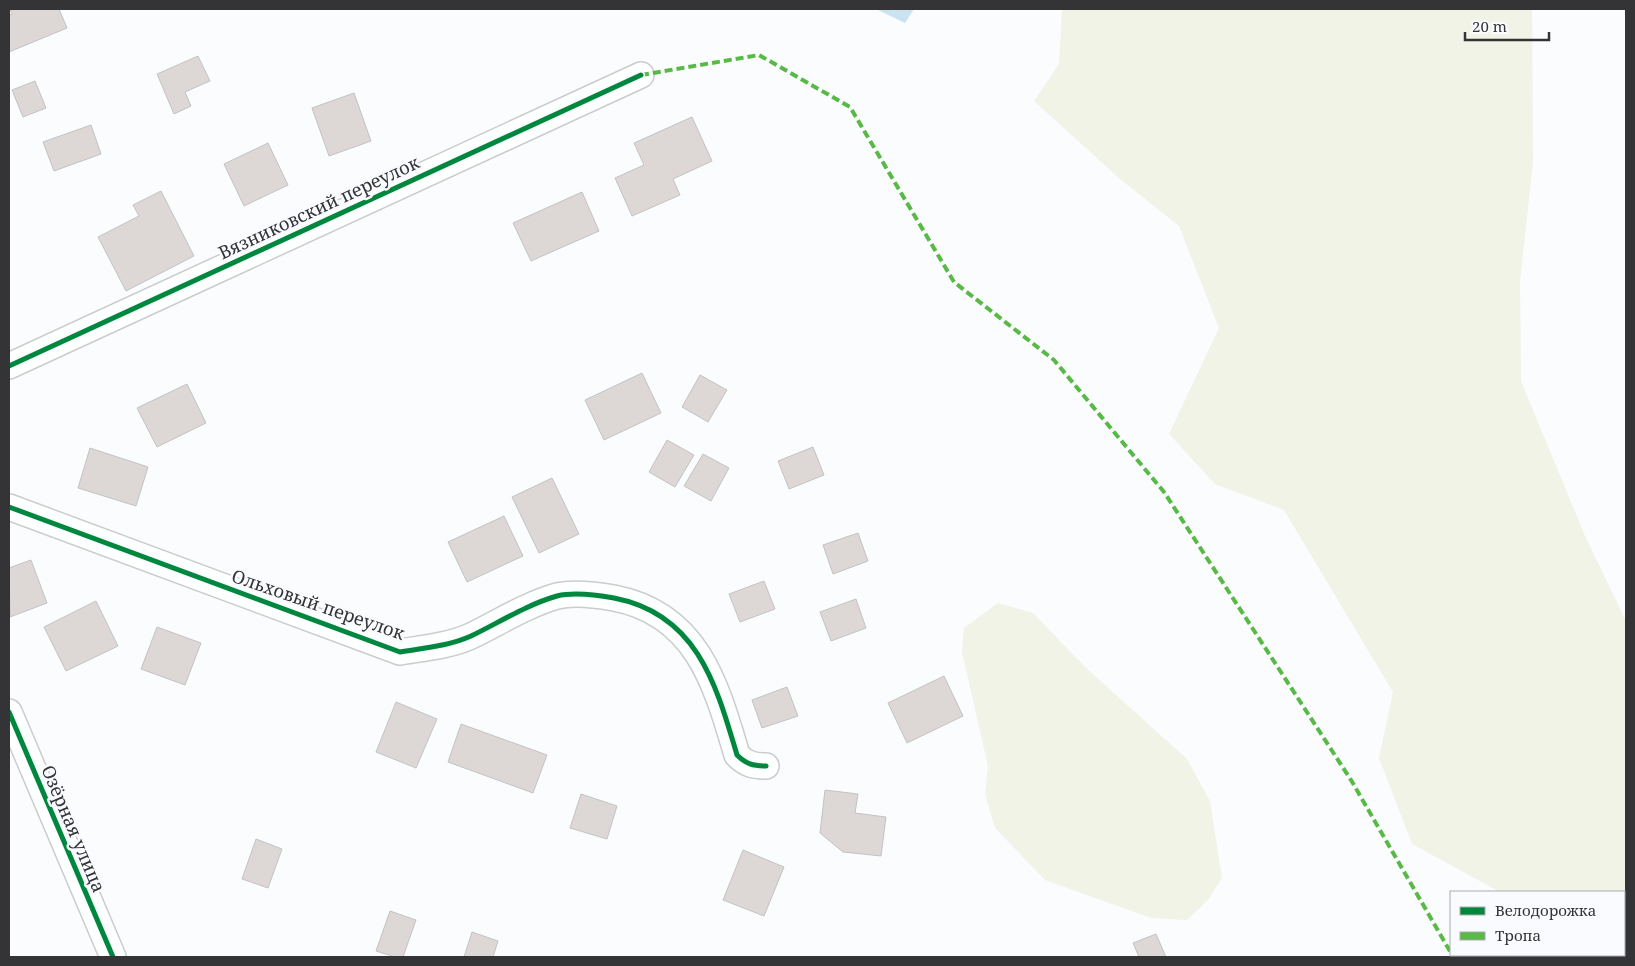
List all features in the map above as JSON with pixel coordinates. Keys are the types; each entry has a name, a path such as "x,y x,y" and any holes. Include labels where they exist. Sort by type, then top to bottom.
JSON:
{"street":[{"name":"Вязниковский переулок","path":"9,366 641,75"},
{"name":"Ольховый переулок","path":"9,507 400,652 445,644 469,637 516,612 559,596 598,595 637,603 660,615 686,635 708,670 737,755 745,763 754,766 766,766"},
{"name":"Озёрная улица","path":"9,712 113,957"}],"shaded area":[{"path":"1062,9 1532,9 1533,162 1520,282 1521,381 1585,536 1626,621 1626,957 1550,956 1625,956 1625,891 1498,891 1412,844 1379,758 1393,692 1284,510 1215,484 1169,434 1219,328 1179,226 1120,179 1034,101 1059,64"},
{"path":"998,603 1033,613 1085,667 1187,759 1210,801 1222,878 1208,900 1187,920 1151,918 1045,880 995,828 985,794 988,766 962,652 964,628"}],"water":[{"path":"876,9 914,9 905,23"}],"building":[{"path":"10,9 59,9 67,28 9,52 9,15 12,14"},
{"path":"198,56 210,81 185,92 191,106 174,114 157,74"},
{"path":"35,81 46,108 23,117 12,90"},
{"path":"354,93 371,141 329,156 312,108"},
{"path":"692,117 712,161 673,179 680,195 632,216 615,178 644,165 634,143"},
{"path":"91,125 101,154 54,171 43,142"},
{"path":"268,143 288,185 244,206 224,164"},
{"path":"161,191 194,256 126,291 98,237 139,216 133,205"},
{"path":"582,192 599,231 531,261 513,223"},
{"path":"642,373 661,413 604,440 585,400"},
{"path":"700,375 727,390 708,422 682,407"},
{"path":"187,384 206,423 157,447 137,408"},
{"path":"667,440 694,455 675,487 649,472"},
{"path":"813,447 824,475 789,489 778,461"},
{"path":"90,448 148,467 136,506 78,488"},
{"path":"703,454 729,468 711,501 684,486"},
{"path":"552,478 579,534 539,553 512,497"},
{"path":"504,516 523,556 467,582 448,542"},
{"path":"858,533 868,561 833,574 823,545"},
{"path":"31,560 47,603 10,617 9,568"},
{"path":"764,581 775,609 740,622 729,594"},
{"path":"856,599 866,628 831,641 820,612"},
{"path":"96,601 118,646 66,671 44,627"},
{"path":"157,627 201,643 185,685 141,669"},
{"path":"944,676 963,716 907,743 888,703"},
{"path":"787,687 798,716 762,728 752,700"},
{"path":"396,702 437,719 416,768 376,752"},
{"path":"461,724 547,755 533,793 448,762"},
{"path":"825,790 858,794 855,813 886,817 881,856 843,852 820,833"},
{"path":"581,794 617,806 607,839 570,828"},
{"path":"256,839 282,849 268,888 242,879"},
{"path":"743,850 784,867 764,916 723,900"},
{"path":"390,911 416,920 403,957 395,957 376,951"},
{"path":"472,932 498,941 493,957 464,957"},
{"path":"1156,934 1166,957 1139,957 1133,943"}],"marked path":[{"path":"641,75 759,55 850,107 954,282 1054,360 1164,492 1351,780 1450,951"}],"cycle path":[{"path":"9,366 641,75"},
{"path":"9,507 400,652 463,639 524,609 557,596 578,594 600,596 642,606 665,619 684,636 699,656 711,678 721,703 737,755 750,764 766,766"},
{"path":"9,712 113,957"}]}
